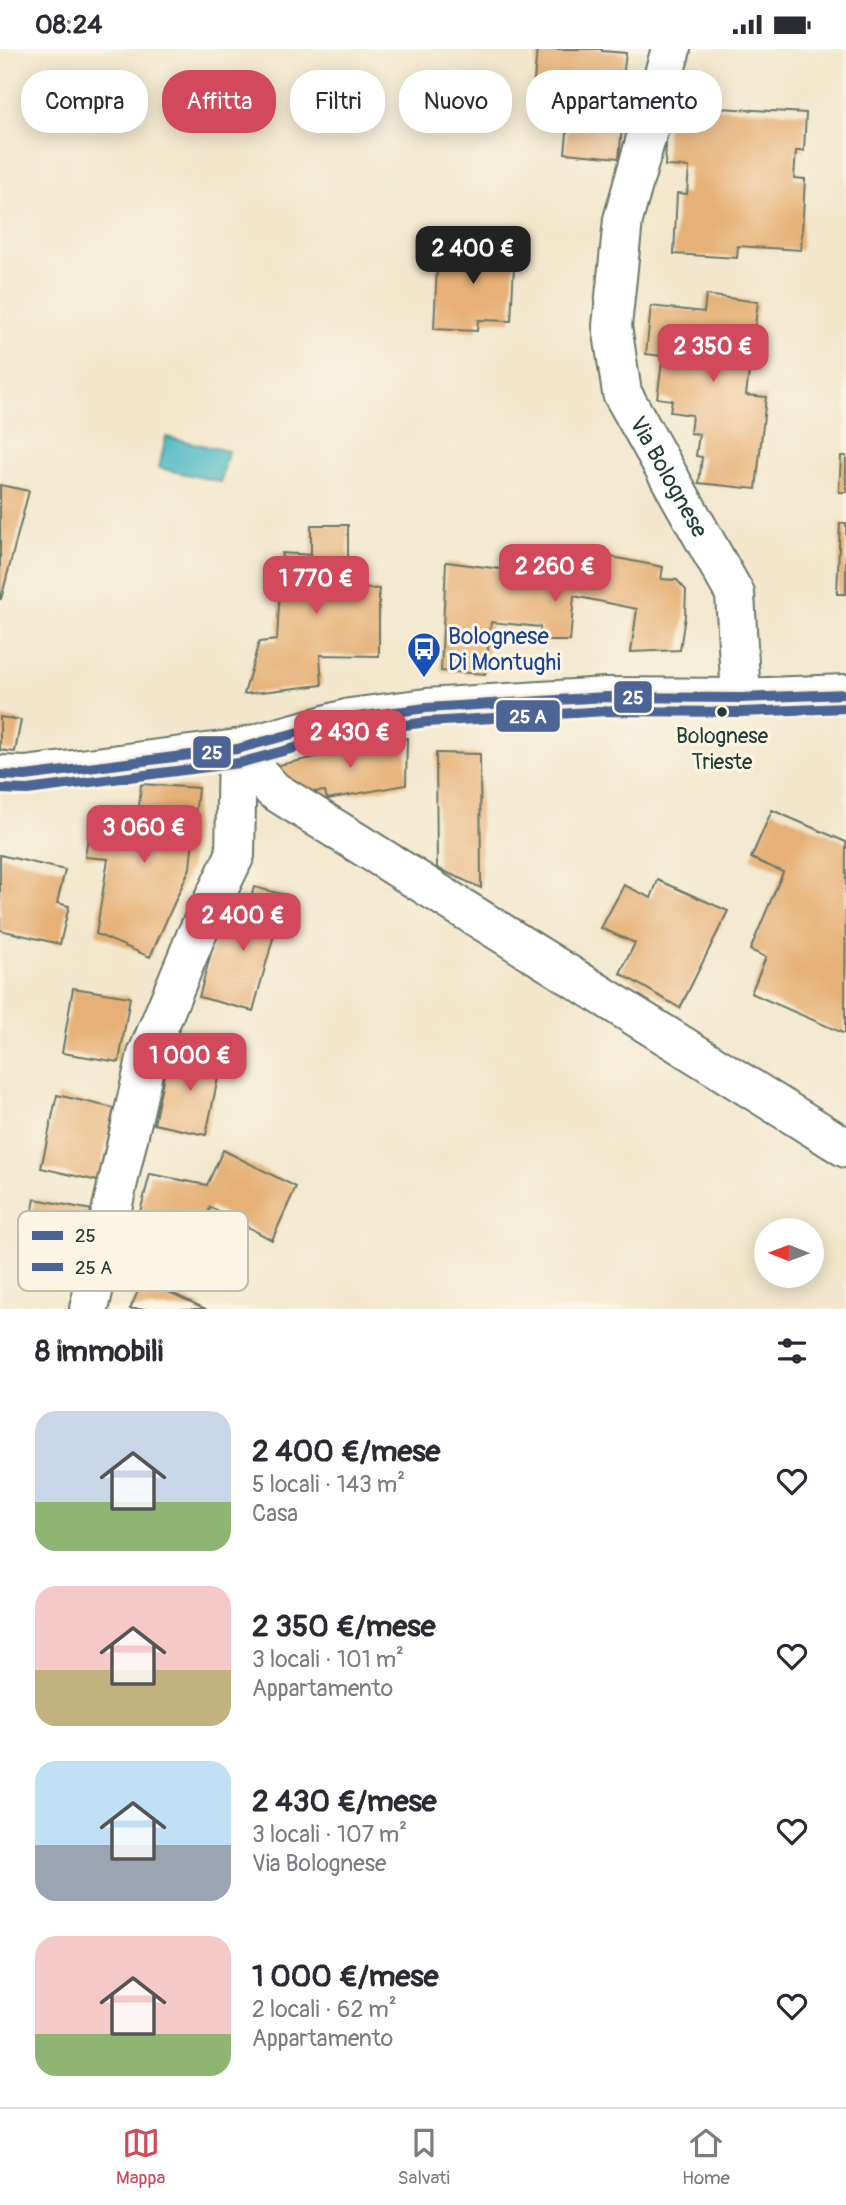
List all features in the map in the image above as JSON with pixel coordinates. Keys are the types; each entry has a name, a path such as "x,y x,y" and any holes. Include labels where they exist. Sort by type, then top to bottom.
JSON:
{"main road":[{"name":"Via Bolognese","path":"671,49 623,220 612,326 622,393 735,594 741,698"},
{"path":"0,775 25,776 237,749 350,718 426,708 606,697 741,698 846,694"},
{"path":"237,749 273,790 846,1148"},
{"path":"112,1211 148,1055 196,936 235,855 237,749"},
{"path":"89,1309 93,1291"}],"water":[{"path":"166,437 228,451 221,482 159,468"}],"building":[{"path":"537,49 602,49 626,53 624,70 535,70"},
{"path":"722,108 806,113 804,151 796,151 794,178 805,179 801,250 738,246 737,258 674,254 677,193 687,194 689,167 665,166 666,133 722,133"},
{"path":"567,133 621,133 619,158 565,153"},
{"path":"438,244 515,248 511,321 478,320 477,331 434,329"},
{"path":"706,295 758,302 746,395 766,397 756,489 699,483 702,457 696,456 699,434 690,433 692,415 670,412 672,400 657,398 663,356 646,354 651,306 704,312"},
{"path":"841,456 846,456 846,492 839,492"},
{"path":"0,485 29,491 1,599 0,599"},
{"path":"840,523 846,523 846,594 837,594"},
{"path":"311,525 348,525 348,588 379,589 379,656 320,655 322,685 244,694 259,642 277,640 282,553 311,555"},
{"path":"550,549 663,567 661,579 677,580 686,590 680,650 631,652 637,609 574,596 570,641 540,641 540,627 491,622 485,674 441,671 446,562 547,575"},
{"path":"0,717 21,720 15,752 0,750"},
{"path":"407,738 406,785 327,799 325,791 310,792 275,777 274,766"},
{"path":"436,753 480,754 481,888 437,868"},
{"path":"141,784 198,788 190,868 150,957 96,934 108,859 85,857 91,816 138,821"},
{"path":"772,810 846,842 845,1034 751,993 766,957 750,950 783,872 751,858"},
{"path":"0,855 65,870 57,903 69,906 60,944 0,930"},
{"path":"658,880 728,911 680,1008 620,973 635,943 601,928 624,885 651,898"},
{"path":"254,887 285,895 253,1011 199,997 220,920 244,926"},
{"path":"73,988 130,997 119,1062 62,1053"},
{"path":"192,1047 223,1054 206,1135 154,1124 166,1065 187,1070"},
{"path":"57,1095 114,1108 98,1181 41,1168"},
{"path":"223,1150 296,1187 272,1240 248,1227 248,1211 218,1211 210,1207 209,1211 140,1211 150,1174 207,1185"},
{"path":"35,1199 92,1210 92,1211 33,1211"},
{"path":"138,1291 167,1291 206,1309 130,1309"}],"transit line":[{"name":"25","path":"0,775 25,776 237,749 350,718 426,708 606,697 741,698 846,694"},
{"path":"0,789 27,790 239,763 353,732 427,722 606,711 741,712 846,708"}],"place":[{"name":"Bolognese Di Montughi","path":"424,679"},
{"name":"Bolognese Trieste","path":"722,712"}]}
